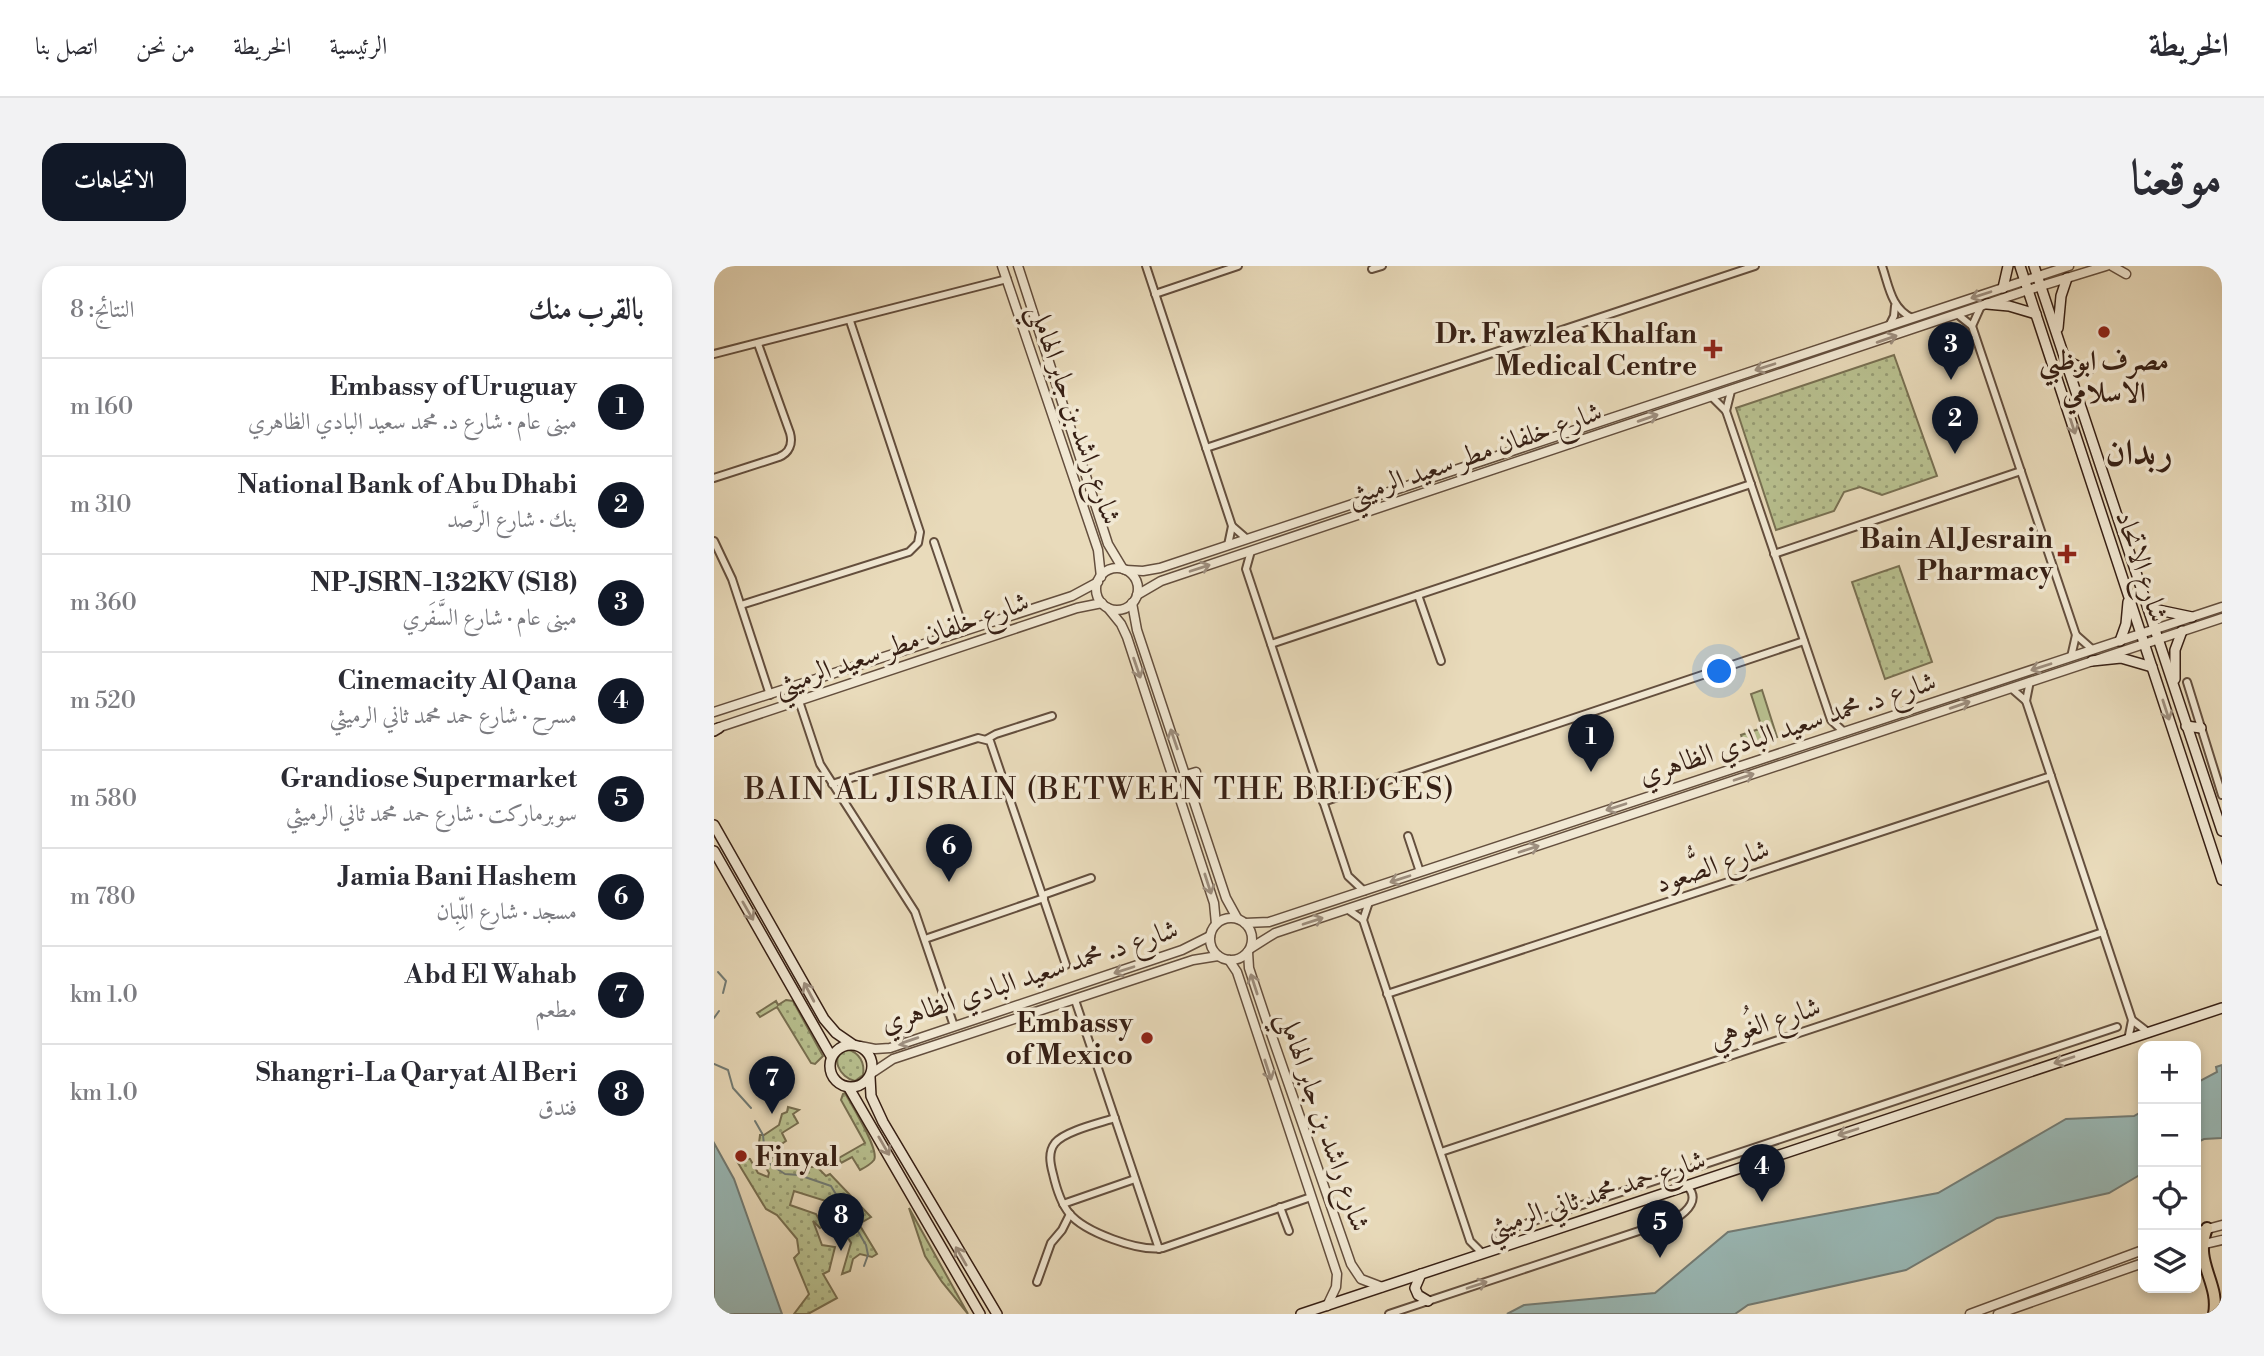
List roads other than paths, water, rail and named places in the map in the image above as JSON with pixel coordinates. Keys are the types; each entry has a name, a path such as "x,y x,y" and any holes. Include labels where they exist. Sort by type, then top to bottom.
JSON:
{"highway":[{"path":"2201,1241 2207,1228"},
{"path":"2201,1252 2214,1294 2214,1314"},
{"path":"2201,1268 2208,1275"}],"main road":[{"path":"2003,288 2008,266"},
{"name":"شارع الاتحاد","path":"2020,266 2222,880"},
{"name":"شارع الاتحاد","path":"2034,266 2222,831"},
{"path":"2057,333 2061,296 2067,278"},
{"path":"1984,305 2009,306 2036,314"},
{"path":"2067,361 2088,371"},
{"path":"2120,641 2126,624 2128,597"},
{"path":"2149,608 2192,617"},
{"path":"2175,691 2175,656 2182,631"},
{"path":"2092,661 2121,658 2152,667"},
{"path":"2186,726 2201,728"},
{"path":"714,825 824,1019 836,1033 856,1045 870,1058 871,1097 883,1122 997,1314"},
{"path":"714,852 831,1056"},
{"name":"شارع حمد محمد ثاني الرميثي","path":"1301,1314 2222,1008"},
{"path":"856,1045 840,1047 831,1056 834,1075 849,1088 980,1314"},
{"path":"849,1088 861,1086 871,1075"},
{"path":"1421,1275 1415,1288 1419,1295 1428,1301"}],"street":[{"name":"شارع راشد بن جابر الهاملي","path":"1002,266 1098,551 1100,579"},
{"name":"شارع راشد بن جابر الهاملي","path":"1018,266 1108,544 1124,570"},
{"path":"1146,266 1232,526 1228,545"},
{"path":"1155,293 1238,266"},
{"path":"1372,269 1382,266"},
{"path":"1206,448 1755,266"},
{"path":"1882,266 1895,306 1889,326"},
{"name":"شارع خلفان مطر سعيد الرميثي","path":"2040,281 2068,266"},
{"path":"2109,266 2126,274"},
{"name":"شارع خلفان مطر سعيد الرميثي","path":"1137,595 1161,581 1863,347 1984,305 2027,285 2067,278 2109,266"},
{"path":"714,354 1007,279"},
{"name":"شارع خلفان مطر سعيد الرميثي","path":"1124,570 1152,570 2003,288 2027,285"},
{"path":"1972,327 1984,305"},
{"path":"1895,306 1912,318"},
{"path":"1957,314 1972,327 2076,635 2071,657"},
{"path":"741,605 909,552 920,540 920,532 849,321"},
{"path":"1859,336 1858,341 1863,347"},
{"path":"714,478 779,457 785,454 791,444 790,433 758,344"},
{"path":"1726,411 1731,391"},
{"path":"1712,397 1726,411 1830,720 1844,732"},
{"path":"1774,554 2021,471"},
{"path":"1271,644 1751,484"},
{"path":"1305,520 1309,532"},
{"path":"1232,526 1247,539"},
{"path":"714,541 741,605 770,695"},
{"path":"934,542 964,630"},
{"path":"1251,551 1246,569 1348,876 1345,897"},
{"path":"1231,558 1246,569"},
{"path":"1105,606 1121,610 1132,603 1137,595 1137,583 1124,570 1111,570 1100,579 1097,593 1105,606 1121,624 1127,637 1214,902 1216,924 1210,936 1212,947 1218,956 1237,960 1250,950 1253,936 1226,898 1137,630 1132,603"},
{"name":"شارع خلفان مطر سعيد الرميثي","path":"714,712 1072,596 1100,579"},
{"path":"1418,595 1441,661"},
{"name":"شارع خلفان مطر سعيد الرميثي","path":"716,730 1077,608 1105,606"},
{"name":"شارع د. محمد سعيد البادي الظاهري","path":"1250,950 1275,933 2092,661 2192,617 2222,607"},
{"name":"شارع د. محمد سعيد البادي الظاهري","path":"2157,634 2182,631 2222,618"},
{"path":"2076,635 2093,649"},
{"name":"شارع د. محمد سعيد البادي الظاهري","path":"1241,920 1269,922 2093,649 2120,641 2143,639"},
{"path":"1323,802 1804,641"},
{"path":"2030,681 2026,701 2132,1020 2128,1040"},
{"path":"2187,682 2222,794"},
{"path":"1981,687 1980,692 1984,697"},
{"path":"2011,688 2026,701"},
{"path":"799,701 816,754 832,784 915,912 954,1026"},
{"path":"832,784 978,738 987,739 1052,716"},
{"path":"1824,738 1830,720"},
{"path":"987,739 994,747 1066,965"},
{"path":"1186,775 1196,772"},
{"name":"شارع الصُّعود","path":"1387,994 2051,776"},
{"path":"1408,836 1420,872"},
{"path":"1439,866 1443,877"},
{"path":"1348,876 1364,891"},
{"path":"925,939 1091,878"},
{"path":"1369,902 1363,920 1470,1241 1483,1254"},
{"path":"1347,909 1363,920"},
{"path":"1216,924 1226,918 1241,920"},
{"name":"شارع الغُوهي","path":"1441,1152 2103,932"},
{"name":"شارع د. محمد سعيد البادي الظاهري","path":"856,1045 875,1049 890,1048 1182,950 1210,936"},
{"name":"شارع راشد بن جابر الهاملي","path":"1250,950 1249,968 1351,1265 1361,1279 1382,1287"},
{"name":"شارع د. محمد سعيد البادي الظاهري","path":"871,1075 893,1059 1193,960 1218,956"},
{"name":"شارع راشد بن جابر الهاملي","path":"1229,960 1237,972 1337,1274 1336,1287 1327,1306"},
{"path":"1075,1000 1158,1249"},
{"path":"2132,1020 2149,1033"},
{"path":"1498,1233 2117,1027"},
{"path":"2089,1036 2096,1050"},
{"path":"1115,1118 1061,1138 1050,1153 1050,1163 1063,1203 1070,1214 1085,1226 1139,1248 1158,1249 1311,1197"},
{"path":"1755,1147 1760,1162"},
{"path":"1063,1203 1135,1179"},
{"path":"1389,1314 1675,1219 1692,1203 1693,1193 1687,1186"},
{"path":"1280,1207 1289,1231"},
{"path":"1037,1282 1051,1243 1070,1214"},
{"path":"1536,1220 1541,1235"},
{"path":"2201,1230 2222,1225"},
{"path":"2201,1245 2222,1240"},
{"path":"1467,1259 1470,1241"},
{"path":"1970,1314 2138,1252"},
{"path":"1997,1314 2138,1265"}],"water":[{"path":"2222,1065 2222,1138 2201,1140 2201,1080 2217,1072 2216,1067"},
{"path":"2138,1114 2138,1176 2109,1193 1997,1218 1906,1270 1748,1305 1735,1314 1507,1314 1524,1305 1655,1293 1728,1232 1938,1193 2066,1119"},
{"path":"714,1143 734,1179 782,1314 714,1314"}],"waterway":[{"path":"718,972 726,981 723,993"},
{"path":"714,1018 719,1011"},
{"path":"714,1064 728,1070 733,1088 751,1108"},
{"path":"755,1121 763,1135 765,1155 771,1165 785,1174 799,1175 831,1186 866,1245 868,1255 864,1266"}],"place":[{"name":"مصرف ابوظبي الاسلامي","path":"2104,332"},
{"name":"Dr. Fawzlea Khalfan Medical Centre","path":"1713,349"},
{"name":"NP-JSRN-132KV (S18)","path":"1951,380"},
{"name":"National Bank of Abu Dhabi","path":"1955,454"},
{"name":"Bain Al Jesrain Pharmacy","path":"2067,554"},
{"name":"Embassy of Uruguay","path":"1591,772"},
{"name":"Jamia Bani Hashem","path":"949,882"},
{"name":"Embassy of Mexico","path":"1147,1038"},
{"name":"Abd El Wahab","path":"772,1114"},
{"name":"Finyal","path":"741,1156"},
{"name":"Cinemacity Al Qana","path":"1762,1202"},
{"name":"Shangri-La Qaryat Al Beri","path":"841,1251"},
{"name":"Grandiose Supermarket","path":"1660,1258"}],"district":[{"name":"ربدان","path":"2139,452"},
{"name":"BAIN AL JISRAIN (BETWEEN THE BRIDGES)","path":"1100,789"}]}
